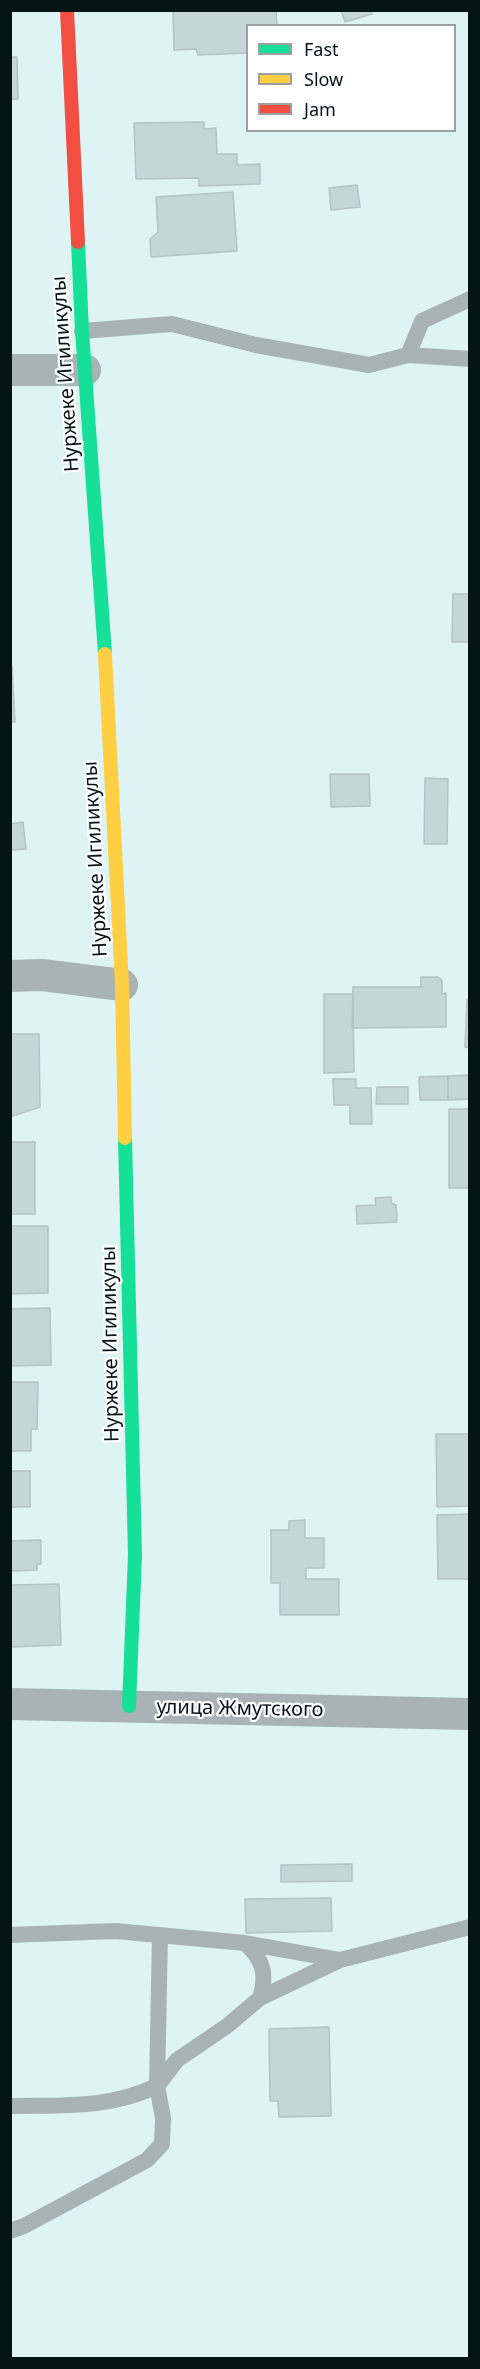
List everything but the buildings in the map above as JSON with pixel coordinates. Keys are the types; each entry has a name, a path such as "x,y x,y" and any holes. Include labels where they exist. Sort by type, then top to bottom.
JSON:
{"street":[{"name":"Нуржеке Игиликулы","path":"67,10 82,331 103,618 122,985 135,1556 129,1706"},
{"path":"10,370 85,370"},
{"path":"10,976 42,975 122,985"},
{"name":"улица Жмутского","path":"10,1704 470,1714"}],"lane":[{"path":"408,355 422,321 470,298"},
{"path":"82,331 172,324 256,345 369,365 408,355 470,359"},
{"path":"10,2106 100,2104 134,2097 157,2086 177,2060 227,2026 260,1998 340,1960 470,1927"},
{"path":"10,1935 115,1931 245,1943 340,1960"},
{"path":"10,2231 45,2215 147,2160 162,2144 163,2118 157,2086 160,1936"},
{"path":"245,1943 253,1950 263,1966 264,1984 260,1998"}],"traffic: fast":[{"path":"78,242 82,331 105,654"},
{"path":"125,1138 135,1555 129,1706"}],"traffic: slow":[{"path":"105,654 122,985 125,1138"}],"traffic: jam":[{"path":"67,10 78,242"}]}
